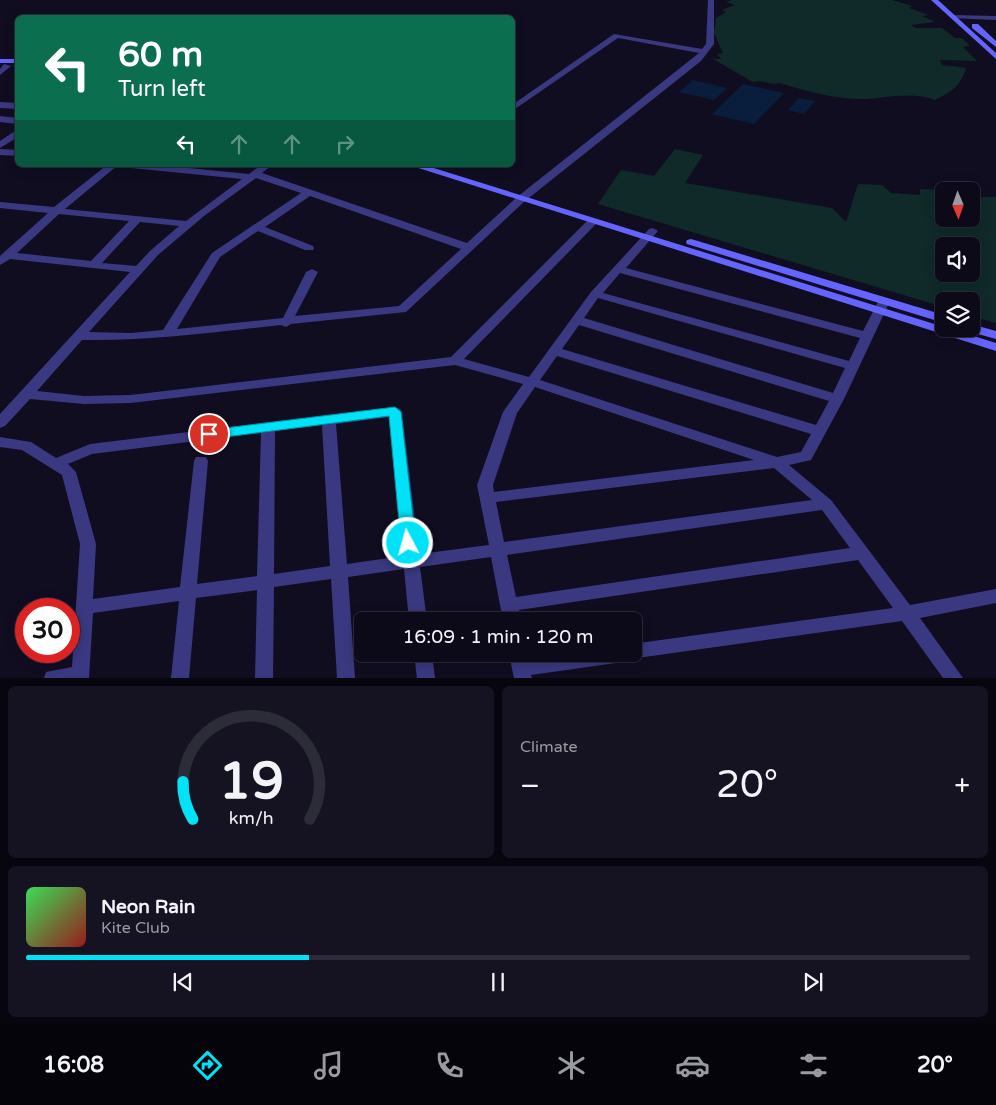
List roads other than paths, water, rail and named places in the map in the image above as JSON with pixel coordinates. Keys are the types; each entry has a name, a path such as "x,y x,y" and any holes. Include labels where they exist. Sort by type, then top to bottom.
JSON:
{"street":[{"path":"78,336 131,337 167,334 286,323 402,309 525,196 690,65 703,52 710,44 711,0"},
{"path":"934,0 996,57"},
{"path":"945,0 996,45"},
{"path":"953,17 996,18"},
{"path":"515,107 617,36 703,52"},
{"path":"0,60 15,61"},
{"path":"0,72 4,66"},
{"path":"0,105 15,106"},
{"path":"0,119 15,121"},
{"path":"0,134 15,134"},
{"path":"0,145 15,135"},
{"path":"0,152 15,154"},
{"path":"5,254 111,167"},
{"path":"153,167 252,176 470,248"},
{"path":"0,422 154,253 188,224 264,167"},
{"path":"426,167 882,306 996,347"},
{"path":"445,167 593,221 649,234"},
{"path":"167,334 216,255 308,193"},
{"path":"1,206 188,224"},
{"path":"94,265 137,219"},
{"path":"455,361 593,221"},
{"path":"257,228 309,248"},
{"path":"510,612 485,485 510,412 595,294 649,234"},
{"path":"5,254 138,270"},
{"path":"618,268 866,336"},
{"path":"286,323 312,272"},
{"path":"595,294 851,366"},
{"path":"882,306 935,317"},
{"path":"487,498 777,462 806,456 818,431 838,399 851,366 882,306"},
{"path":"576,320 838,399"},
{"path":"980,331 996,335"},
{"path":"554,351 818,431"},
{"path":"26,394 84,400 132,399 455,361 532,382 777,462 826,504 954,678"},
{"path":"55,464 90,449 395,412 417,612"},
{"path":"329,420 346,678"},
{"path":"264,678 268,427"},
{"path":"0,442 26,446 69,472 88,544 80,675 53,678"},
{"path":"180,678 201,461"},
{"path":"85,607 826,504"},
{"path":"516,612 862,553"},
{"path":"642,651 907,613 996,596"},
{"path":"423,662 426,678"},
{"path":"520,667 560,662"}],"water":[{"path":"693,80 727,88 714,100 679,92"},
{"path":"743,84 784,93 754,124 712,114"},
{"path":"799,98 815,101 804,114 788,110"}]}
